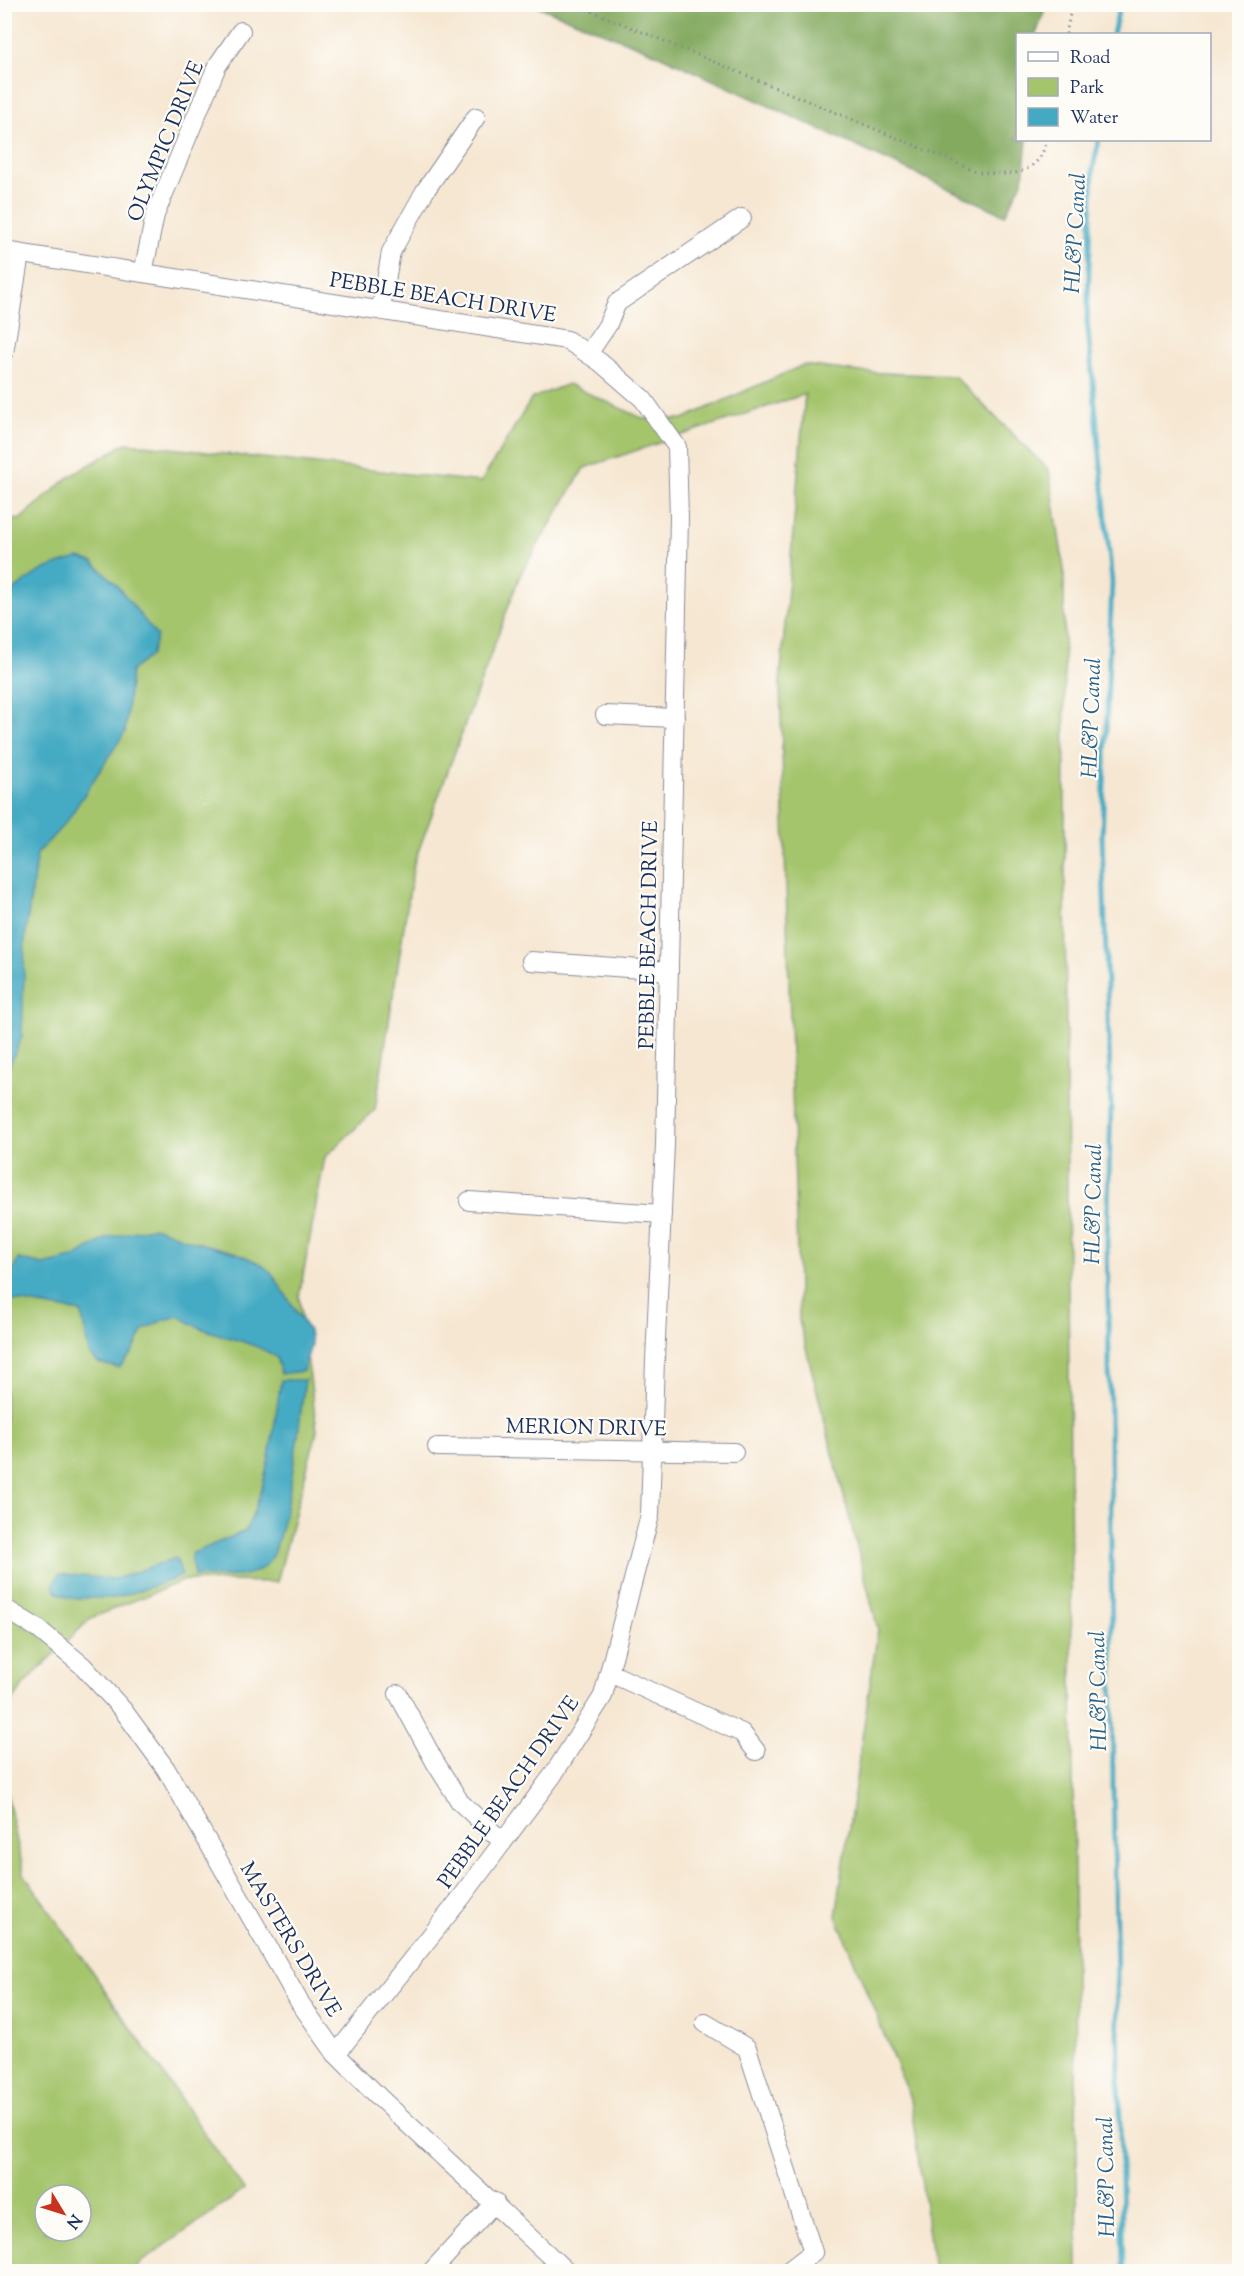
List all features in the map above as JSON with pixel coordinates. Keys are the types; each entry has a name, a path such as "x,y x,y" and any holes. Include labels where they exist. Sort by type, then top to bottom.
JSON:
{"street":[{"name":"OLYMPIC DRIVE","path":"143,273 155,215 217,66 241,31"},
{"path":"381,309 392,252 425,191 476,117"},
{"path":"588,354 607,326 618,303 742,218"},
{"name":"PEBBLE BEACH DRIVE","path":"12,253 381,309 567,340 618,376 643,399 677,447 680,518 669,971 650,1515 603,1696 553,1775 461,1898 336,2054"},
{"path":"4,353 12,253"},
{"path":"605,715 675,718"},
{"path":"531,961 669,971"},
{"path":"469,1201 662,1214"},
{"name":"MERION DRIVE","path":"436,1447 734,1452"},
{"name":"MASTERS DRIVE","path":"4,1608 37,1628 83,1666 123,1710 166,1769 300,2003 336,2054 380,2098 567,2271"},
{"path":"610,1673 742,1734 756,1750"},
{"path":"398,1694 460,1802 503,1842"},
{"path":"705,2023 747,2048 813,2252 787,2271"},
{"path":"431,2271 495,2202"}],"path":[{"path":"575,4 976,171 994,174 1022,172 1040,156 1046,141"},
{"path":"1066,33 1072,4"}],"green space":[{"path":"534,5 1047,5 1036,33 1016,33 1016,141 1027,141 1023,180 1005,215 650,51"},
{"path":"803,365 861,372 954,376 1049,470 1064,569 1066,1081 1078,2271 934,2271 910,2099 836,1916 878,1629 799,1321 780,682 805,394 584,468 520,575 414,863 375,1110 325,1157 299,1297 317,1430 277,1582 185,1580 91,1618 24,1684 5,1714 5,517 19,520 69,477 126,443 481,482 532,398 568,384 644,419 683,419"},
{"path":"4,1780 24,1874 244,2190 140,2263 135,2271 5,2271"}],"water":[{"path":"79,558 93,562 116,584 157,636 151,655 131,671 125,732 67,821 37,854 25,938 22,1037 9,1066 5,1120 5,598 39,572"},
{"path":"154,1227 192,1241 237,1253 261,1264 273,1275 309,1331 311,1345 303,1371 281,1374 276,1357 264,1350 202,1328 179,1316 161,1321 144,1330 132,1353 119,1368 98,1363 89,1353 81,1312 5,1299 5,1292 18,1259 43,1265 73,1258 107,1238"},
{"path":"281,1380 305,1380 286,1508 273,1554 265,1566 249,1574 231,1577 194,1576 191,1554 245,1531 253,1513 269,1457"},
{"path":"176,1558 182,1575 115,1598 70,1598 58,1593 53,1585 59,1574 115,1579"}],"waterway":[{"name":"HL&P Canal","path":"1113,33 1120,4"},
{"name":"HL&P Canal","path":"1099,141 1093,168 1087,320 1112,582 1102,836 1111,1106 1107,1241 1113,1785 1123,2272"}]}
